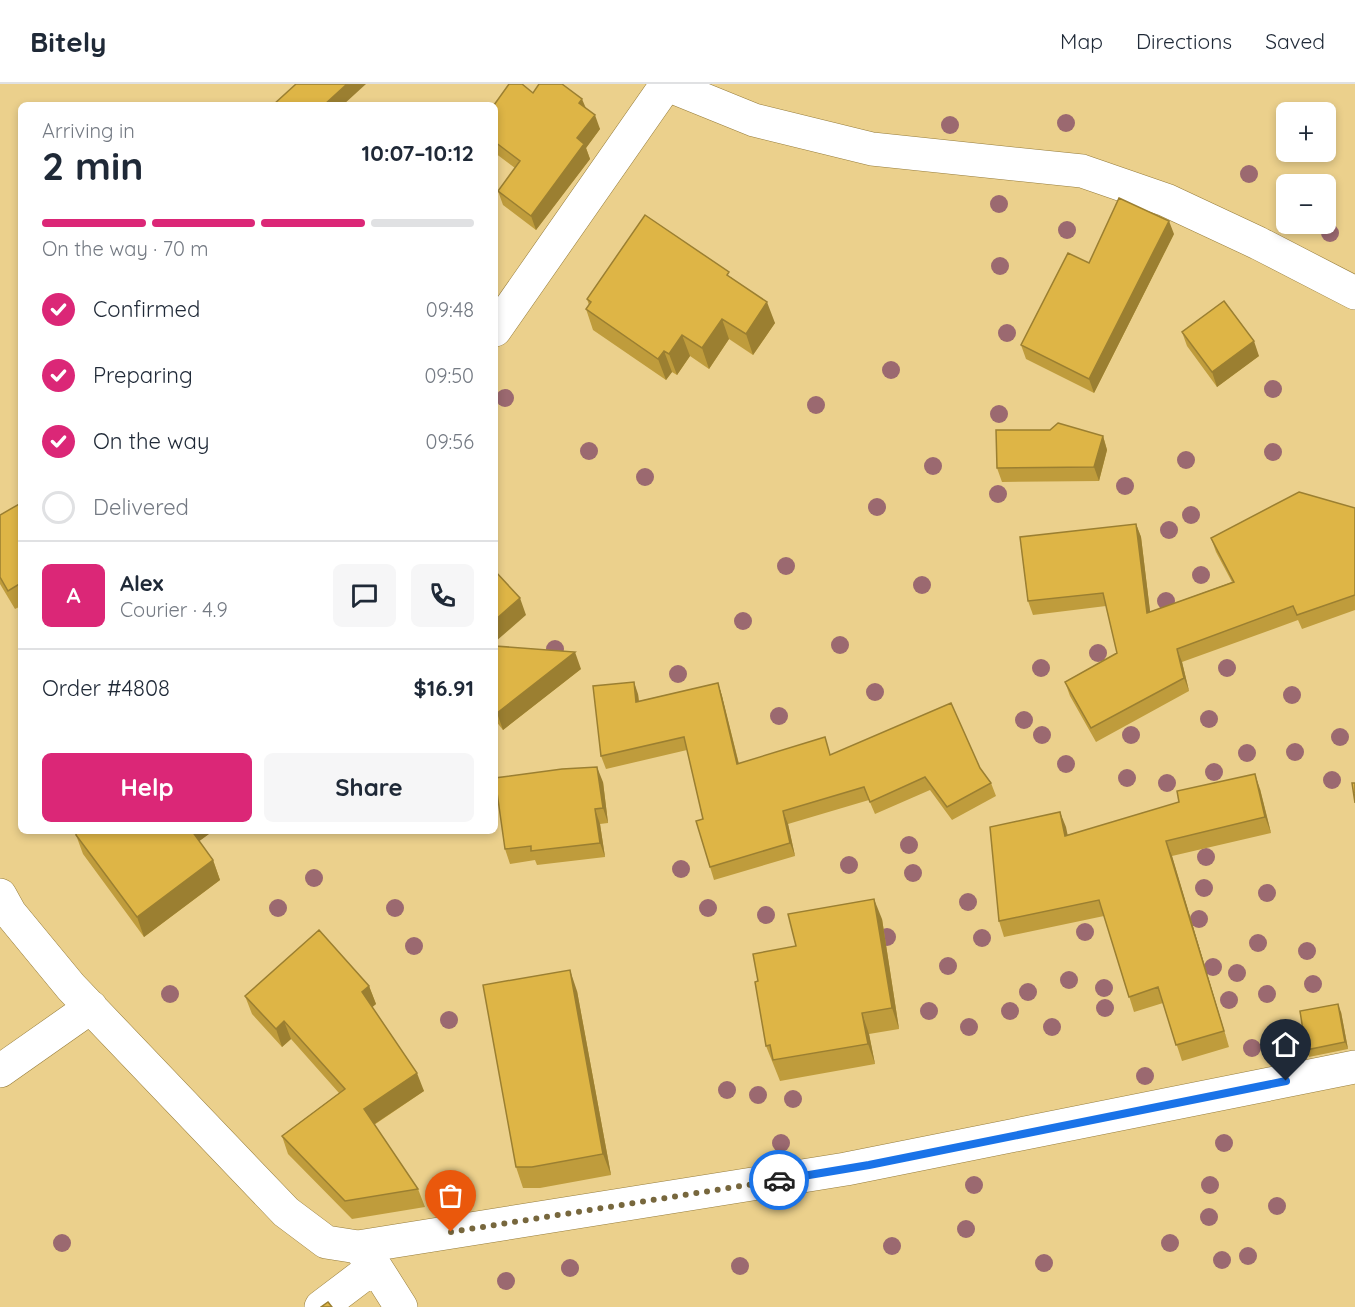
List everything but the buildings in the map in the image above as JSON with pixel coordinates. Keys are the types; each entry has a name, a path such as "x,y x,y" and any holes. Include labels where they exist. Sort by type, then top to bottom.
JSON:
{"street":[{"path":"498,326 665,84 754,120 872,149 1082,171 1166,200 1258,243 1355,293"},
{"path":"3,908 72,987 286,1212 326,1242 366,1256 846,1169 1355,1068"},
{"path":"0,1071 91,1007"},
{"path":"321,1307 366,1256"},
{"path":"366,1256 401,1307"}],"way so far":[{"path":"451,1232 779,1180"}],"route":[{"path":"779,1180 869,1165 1286,1081"}]}
